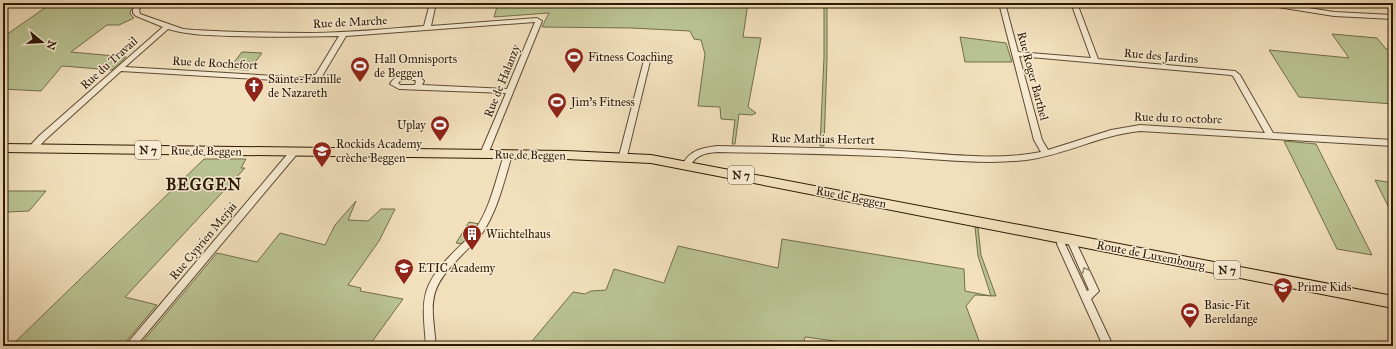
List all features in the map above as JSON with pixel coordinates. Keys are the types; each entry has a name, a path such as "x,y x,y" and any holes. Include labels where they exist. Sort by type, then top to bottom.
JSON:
{"main road":[{"name":"Rue de Beggen","path":"3,148 508,154 623,156 651,158 1061,238"},
{"name":"Route de Luxembourg","path":"1061,238 1393,302"}],"street":[{"path":"142,3 136,9 136,13 138,15 167,26"},
{"path":"232,3 257,5 333,3"},
{"path":"427,28 433,3"},
{"name":"Rue Roger Barthel","path":"1002,3 1038,140 1046,154"},
{"path":"1074,3 1095,61"},
{"path":"1265,3 1334,14 1393,17"},
{"name":"Rue de Marche","path":"167,26 182,31 227,34 344,34 534,19"},
{"name":"Rue de Halanzy","path":"484,154 538,21 534,19"},
{"name":"Rue du Travail","path":"32,148 167,26"},
{"name":"Rue de Rochefort","path":"119,69 309,80 319,76 344,34"},
{"path":"623,156 647,60 652,58 654,54"},
{"name":"Rue des Jardins","path":"1016,54 1233,73 1270,135"},
{"path":"418,87 510,91"},
{"name":"Rue du 10 octobre","path":"966,157 1000,159 1046,154 1128,128 1393,143"},
{"name":"Rue Mathias Hertert","path":"687,164 691,156 697,153 717,149 852,152 966,157"},
{"name":"Rue Cyprien Merjai","path":"130,346 294,152"},
{"path":"431,346 428,302 431,290 450,261 472,239 484,221 496,193 508,154"},
{"path":"1061,238 1094,291 1086,298 1108,346"}],"green space":[{"path":"52,3 137,3 131,10 130,14 134,18 119,25 107,25 71,52 126,57 112,70 62,66 41,91 3,89 3,37"},
{"path":"498,3 748,3 743,37 761,38 748,107 756,113 752,115 739,114 735,144 732,144 735,120 721,119 720,107 698,106 705,54 701,40 694,39 690,31 631,28 542,27 549,13 494,17"},
{"path":"824,3 827,3 827,59 824,146 820,146 824,57"},
{"path":"1332,34 1377,38 1386,49 1393,49 1393,104 1299,97 1269,50 1349,58"},
{"path":"960,37 1006,43 1012,62 965,62"},
{"path":"242,52 262,53 249,70 229,69"},
{"path":"1284,141 1316,144 1372,255 1337,249"},
{"path":"204,159 246,159 241,168 245,168 125,297 157,305 122,346 11,346"},
{"path":"1375,180 1393,183 1393,216"},
{"path":"3,191 46,191 29,211 8,212 3,217"},
{"path":"356,201 348,220 368,221 381,209 395,209 379,241 348,285 361,288 360,291 403,299 369,346 139,346 217,253 257,262 280,233 325,245 335,225"},
{"path":"469,222 479,224 464,244 456,243"},
{"path":"975,227 978,228 981,255 996,296 991,296 978,256"},
{"path":"782,239 964,269 965,291 989,296 975,295 966,306 981,346 873,346 805,337 803,346 528,346 573,292 585,294 591,291 606,290 614,269 664,283 678,246 778,268"}],"place":[{"name":"Fitness Coaching","path":"574,74"},
{"name":"Hall Omnisports de Beggen","path":"360,83"},
{"name":"Sainte-Famille de Nazareth","path":"254,103"},
{"name":"Jim's Fitness","path":"557,119"},
{"name":"Uplay","path":"440,142"},
{"name":"Rockids Academy crèche Beggen","path":"322,168"},
{"name":"Wiichtelhaus","path":"472,251"},
{"name":"ETIC Academy","path":"404,285"},
{"name":"Prime Kids","path":"1283,304"},
{"name":"Basic-Fit Bereldange","path":"1190,329"}],"district":[{"name":"BEGGEN","path":"204,184"}]}
